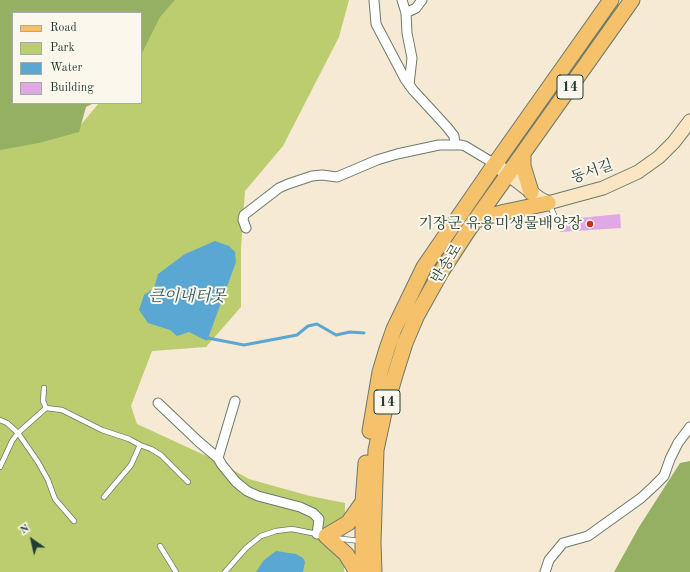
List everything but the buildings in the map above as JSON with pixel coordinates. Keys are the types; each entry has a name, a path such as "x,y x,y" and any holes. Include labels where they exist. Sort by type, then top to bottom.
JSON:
{"main road":[{"name":"반송로","path":"374,572 368,542 363,502 367,452 378,380 394,329 424,267 611,0"},
{"name":"반송로","path":"363,572 368,542 376,450 384,413 395,375 405,343 417,315 441,272 462,240 632,0"},
{"path":"523,153 523,166 530,192"},
{"path":"462,240 460,236 461,230 475,210 475,207 471,203 468,204"},
{"path":"476,220 548,203"},
{"path":"357,572 346,554 322,535 348,522 363,502"}],"street":[{"path":"374,0 376,24 409,84 454,136 455,145"},
{"path":"402,0 406,13 407,33 412,58 409,84"},
{"path":"406,13 416,8 422,0"},
{"name":"동서길","path":"548,203 603,188 638,172 659,157 674,142 690,121"},
{"path":"246,228 243,220 244,214 279,188 294,181 322,175 337,177 376,160 439,145 465,146 495,164 530,192 548,203"},
{"path":"218,458 235,402"},
{"path":"158,403 218,458 236,482 247,492 300,507 313,513 319,520 322,535"},
{"path":"545,572 549,560 563,543 588,536 641,498 654,486 664,476 678,443 690,427"}],"lane":[{"path":"548,203 555,216"},
{"path":"44,388 43,401 46,408"},
{"path":"0,467 12,441 18,433 46,408 62,410 102,430 151,448 161,454 188,482"},
{"path":"0,420 7,423 18,433 38,462 48,480 55,499 74,521"},
{"path":"104,497 131,465 140,445"},
{"path":"225,572 246,548 261,536 276,531 292,529 368,542"},
{"path":"160,546 176,572"}],"green space":[{"path":"0,0 175,0 160,17 142,53 142,12 12,12 12,104 92,104 86,107 79,132 39,143 0,150"},
{"path":"163,0 349,0 339,37 283,146 245,191 241,249 241,307 206,347 152,351 131,406 137,424 213,459 249,479 310,496 345,503 344,572 0,572 0,146 74,133 98,104 142,104 142,31"},
{"path":"690,461 690,572 614,572 639,527 680,463"}],"water":[{"name":"큰이내터못","path":"215,241 229,246 235,252 236,262 207,341 189,332 177,336 170,330 148,323 139,310 144,295 154,288 158,274 185,254"},
{"path":"276,551 296,554 303,558 305,562 303,572 256,572 264,560"}],"waterway":[{"path":"208,338 244,345 297,335 308,326 317,324 336,335 350,332 364,333"}],"place":[{"name":"기장군 유용미생물배양장","path":"590,224"}]}
